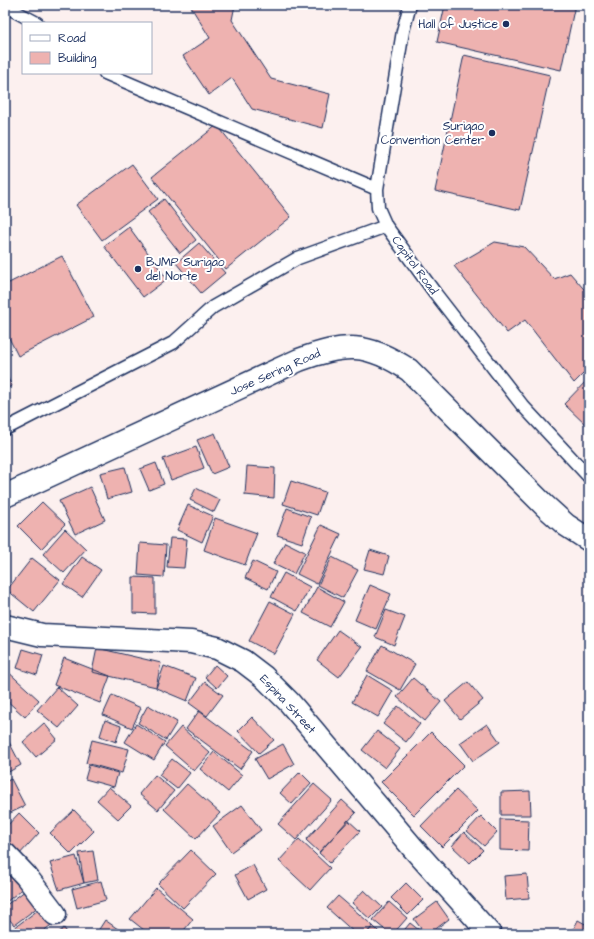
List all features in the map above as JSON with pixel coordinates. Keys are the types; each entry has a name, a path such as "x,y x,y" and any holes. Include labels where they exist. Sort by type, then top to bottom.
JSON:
{"main road":[{"name":"Jose Sering Road","path":"5,496 299,360 326,350 347,348 368,349 388,356 409,370 544,506 566,525 589,540"},
{"name":"Espina Street","path":"5,626 42,635 191,642 217,648 243,661 264,677 289,702 413,848 490,934"},
{"path":"5,854 26,876 56,914"}],"lane":[{"path":"22,5 24,11 34,22"},
{"name":"Capitol Road","path":"410,5 403,31 377,188 378,208 386,226 435,293 522,405 589,477"},
{"path":"5,6 34,22"},
{"path":"107,74 377,188"},
{"path":"5,429 173,343 214,307 298,258 386,226"}],"building":[{"path":"191,5 235,5 232,20 271,79 330,94 323,128 252,109 232,78 209,95 183,56 210,38"},
{"name":"Hall of Justice","path":"445,5 575,5 561,70 437,42"},
{"name":"Surigao Convention Center","path":"464,55 550,75 520,210 435,191"},
{"path":"217,125 291,217 226,269 152,177"},
{"path":"132,164 158,199 102,240 76,205"},
{"path":"164,199 196,240 180,253 148,212"},
{"path":"129,227 167,279 143,297 104,246"},
{"path":"495,242 524,247 554,279 570,273 589,295 589,368 574,383 525,320 507,333 454,266"},
{"path":"199,243 225,273 201,293 176,263"},
{"path":"62,256 94,317 18,356 5,330 5,285"},
{"path":"5,373 12,386 5,389"},
{"path":"589,378 589,428 564,404"},
{"path":"215,433 229,467 212,474 197,440"},
{"path":"196,447 204,468 171,480 163,459"},
{"path":"156,463 164,484 149,490 140,469"},
{"path":"247,466 275,468 274,498 245,495"},
{"path":"125,467 132,492 107,499 100,473"},
{"path":"291,481 325,492 317,515 283,504"},
{"path":"90,487 105,520 75,534 59,501"},
{"path":"196,488 220,500 214,512 190,500"},
{"path":"42,502 65,524 41,549 18,526"},
{"path":"188,505 213,516 202,542 177,530"},
{"path":"287,508 311,517 302,543 277,535"},
{"path":"215,518 257,533 245,565 204,550"},
{"path":"321,525 341,534 317,584 297,574"},
{"path":"65,529 86,549 64,573 43,554"},
{"path":"170,538 187,539 184,568 167,567"},
{"path":"285,542 305,552 294,574 273,564"},
{"path":"140,543 166,545 164,577 138,575"},
{"path":"370,550 389,556 384,574 364,569"},
{"path":"82,557 101,570 82,597 63,584"},
{"path":"332,557 358,570 343,598 318,585"},
{"path":"32,558 60,580 34,612 7,590"},
{"path":"253,561 276,572 268,589 245,578"},
{"path":"284,573 310,587 297,611 271,597"},
{"path":"133,577 155,578 155,614 133,613"},
{"path":"370,585 391,594 376,629 355,620"},
{"path":"317,587 344,602 330,627 303,613"},
{"path":"270,601 295,614 274,654 249,641"},
{"path":"386,610 405,617 394,645 375,637"},
{"path":"338,630 362,647 339,677 317,660"},
{"path":"382,645 415,664 400,690 367,671"},
{"path":"97,648 161,663 156,687 92,672"},
{"path":"23,649 43,655 37,675 17,668"},
{"path":"64,658 110,676 100,703 54,685"},
{"path":"215,665 227,676 217,688 205,677"},
{"path":"164,666 196,678 187,701 156,688"},
{"path":"5,669 39,700 25,717 5,699"},
{"path":"367,675 393,691 378,717 352,702"},
{"path":"413,678 441,702 425,721 397,697"},
{"path":"205,682 223,695 207,716 189,703"},
{"path":"468,682 483,700 460,719 445,701"},
{"path":"57,687 78,706 59,728 37,710"},
{"path":"112,695 141,708 132,728 103,715"},
{"path":"148,705 177,722 166,740 138,723"},
{"path":"398,706 420,724 406,742 383,724"},
{"path":"199,711 253,751 240,769 186,729"},
{"path":"252,717 274,740 259,753 238,731"},
{"path":"105,720 121,726 116,742 100,736"},
{"path":"44,723 57,739 36,757 23,742"},
{"path":"136,724 165,742 154,760 125,742"},
{"path":"487,724 500,742 473,761 460,743"},
{"path":"181,727 210,753 194,771 165,746"},
{"path":"377,731 400,749 385,768 362,750"},
{"path":"431,732 464,765 414,815 381,782"},
{"path":"92,740 129,749 122,773 86,763"},
{"path":"9,742 21,765 5,774 5,744"},
{"path":"283,744 294,764 267,779 255,759"},
{"path":"214,752 242,775 228,792 200,769"},
{"path":"172,759 190,773 177,789 159,775"},
{"path":"89,765 118,773 114,787 85,779"},
{"path":"300,772 311,783 292,804 280,793"},
{"path":"155,775 174,791 158,810 139,794"},
{"path":"11,779 25,806 8,814 5,808 5,782"},
{"path":"187,784 220,813 196,839 164,809"},
{"path":"314,784 332,800 296,840 278,824"},
{"path":"109,787 131,806 118,819 97,800"},
{"path":"456,790 478,811 442,847 421,826"},
{"path":"530,791 531,815 501,815 501,792"},
{"path":"342,800 356,813 319,852 306,840"},
{"path":"242,805 261,830 231,852 213,826"},
{"path":"74,810 94,831 71,854 50,833"},
{"path":"19,813 39,833 18,856 5,845 5,828"},
{"path":"481,816 497,832 484,846 467,831"},
{"path":"500,819 529,820 528,851 500,850"},
{"path":"348,820 360,831 330,863 319,853"},
{"path":"464,832 483,850 470,863 452,846"},
{"path":"299,839 330,868 310,890 279,861"},
{"path":"191,850 216,874 183,908 158,884"},
{"path":"93,851 98,880 84,883 79,853"},
{"path":"76,856 84,883 59,890 50,863"},
{"path":"253,865 266,889 248,899 235,875"},
{"path":"5,868 27,885 5,903"},
{"path":"527,874 529,898 506,900 504,876"},
{"path":"101,881 106,900 77,908 72,889"},
{"path":"406,883 423,900 408,915 391,898"},
{"path":"30,887 42,904 14,925 5,914 5,906"},
{"path":"156,888 193,919 181,934 149,934 130,919"},
{"path":"364,890 382,907 370,919 352,903"},
{"path":"338,896 373,926 366,934 356,934 327,908"},
{"path":"389,902 407,918 393,934 390,934 373,920"},
{"path":"437,902 449,919 429,934 425,934 414,919"},
{"path":"42,907 54,923 39,934 12,934 10,931"},
{"path":"105,920 125,934 96,934"},
{"path":"578,920 589,926 589,934 571,934"},
{"path":"410,923 424,934 401,934"},
{"path":"373,926 381,934 366,934"},
{"path":"64,928 68,934 57,934"}],"place":[{"name":"Hall of Justice","path":"506,24"},
{"name":"Surigao Convention Center","path":"492,133"},
{"name":"BJMP Surigao del Norte","path":"138,269"}]}
